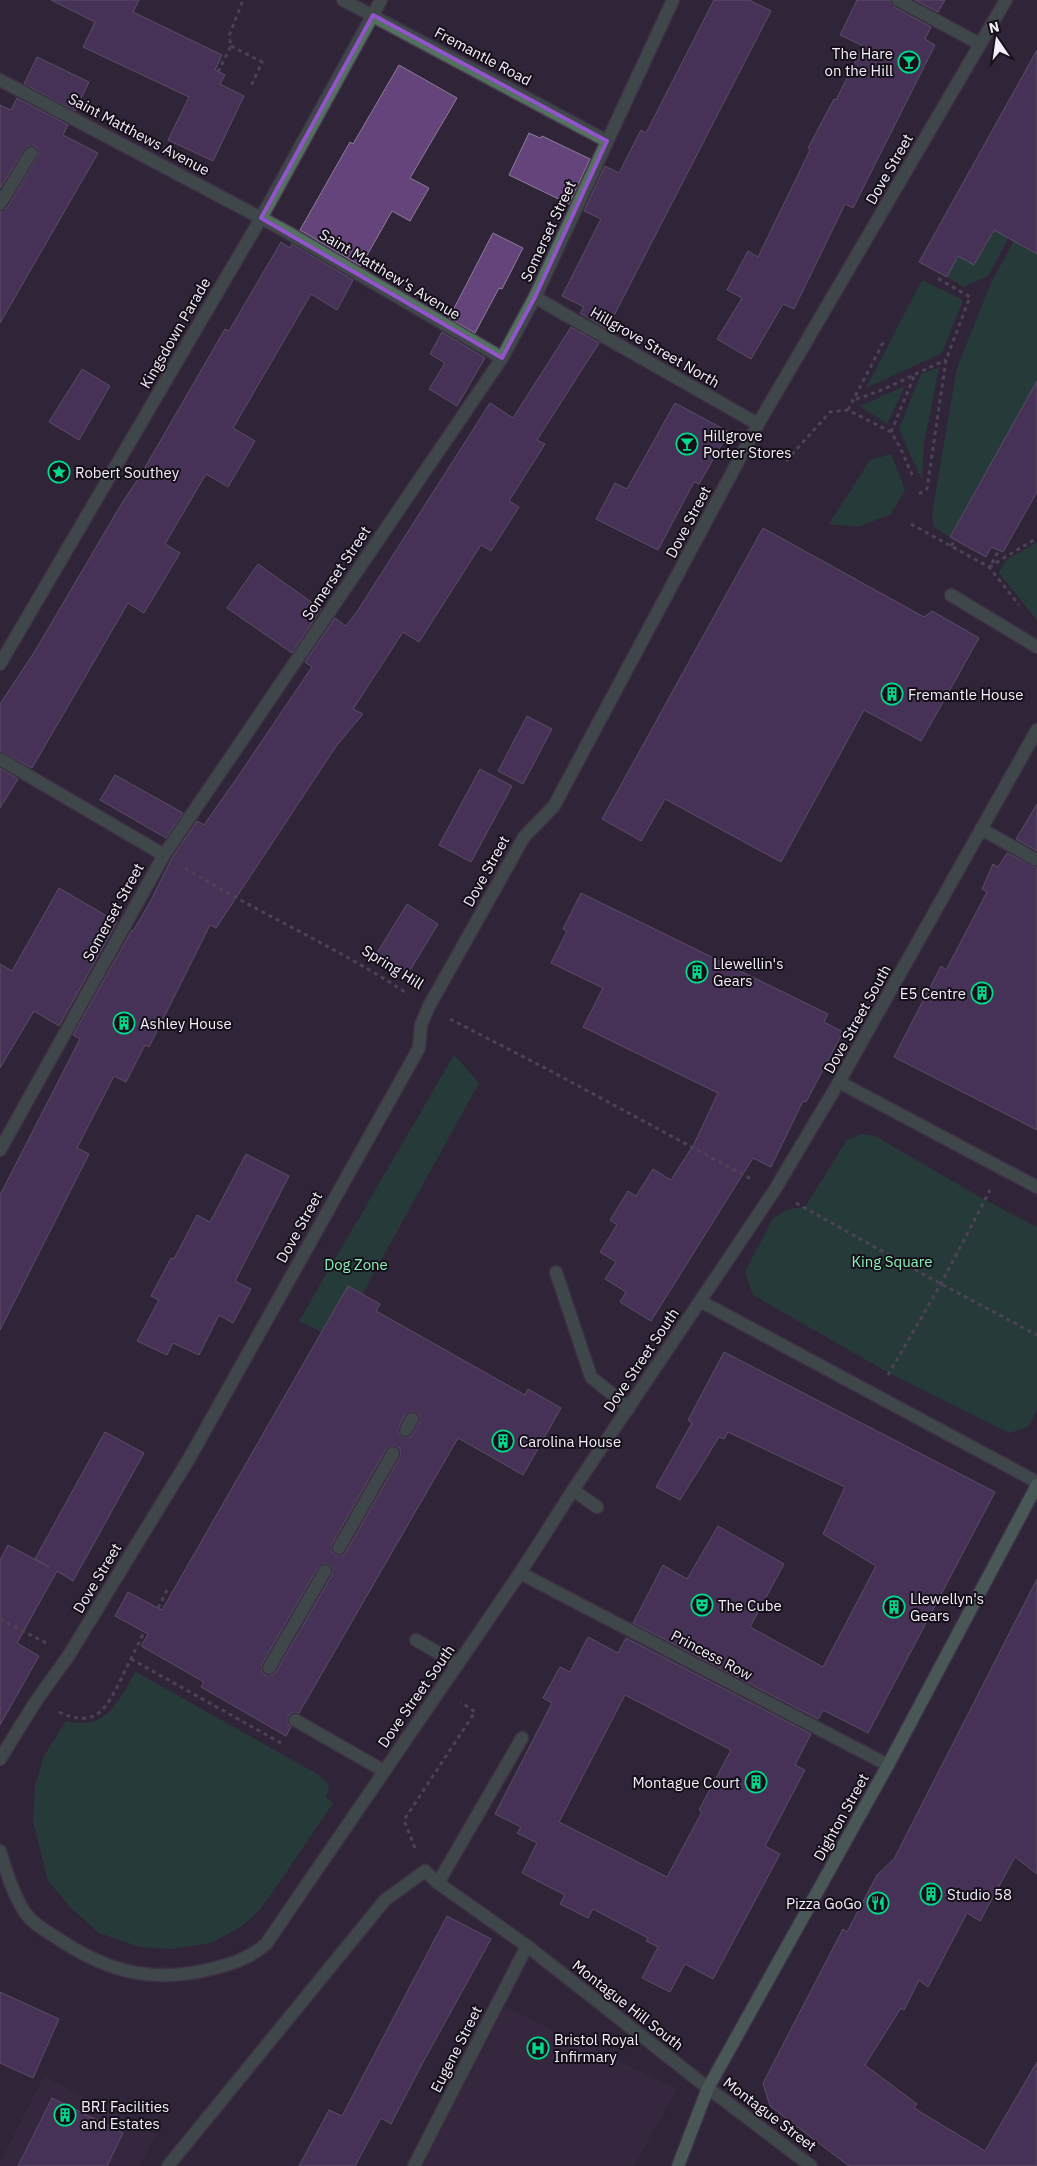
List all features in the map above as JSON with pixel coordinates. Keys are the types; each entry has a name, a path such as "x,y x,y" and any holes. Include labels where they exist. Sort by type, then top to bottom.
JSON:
{"main road":[{"name":"Dighton Street","path":"678,2166 708,2088 888,1766 1037,1483"}],"street":[{"name":"Fremantle Road","path":"343,0 608,141"},
{"name":"Kingsdown Parade","path":"0,664 261,218 381,0"},
{"name":"Somerset Street","path":"0,1150 164,855 502,358 535,297 673,0"},
{"path":"898,0 980,44"},
{"name":"Dove Street","path":"0,1759 36,1701 69,1654 200,1440 419,1048 421,1025 428,1008 524,838 554,806 758,424 1006,0"},
{"name":"Saint Matthews Avenue","path":"0,80 261,218"},
{"path":"0,204 31,153"},
{"name":"Saint Matthew's Avenue","path":"261,218 502,358"},
{"name":"Hillgrove Street North","path":"535,297 758,424"},
{"path":"951,595 1037,647"},
{"name":"Dove Street South","path":"0,1850 27,1915 34,1922 77,1951 111,1966 169,1977 204,1971 248,1958 266,1944 520,1573 573,1490 774,1191 840,1082 1037,730"},
{"path":"0,758 164,855"},
{"path":"982,829 1037,860"},
{"path":"840,1082 1037,1187"},
{"path":"556,1272 592,1377 629,1408"},
{"path":"700,1301 876,1394 1037,1483"},
{"path":"338,1548 393,1454"},
{"path":"573,1490 597,1507"},
{"path":"269,1668 325,1571"},
{"name":"Princess Row","path":"520,1573 888,1766"},
{"path":"416,1640 458,1664"},
{"path":"295,1720 384,1771"},
{"path":"438,1883 522,1738"},
{"path":"168,2166 385,1900 425,1871"},
{"name":"Montague Hill South","path":"425,1871 438,1883 527,1946 708,2088"},
{"name":"Eugene Street","path":"414,2166 527,1946"},
{"name":"Montague Street","path":"708,2088 811,2166"}],"path":[{"path":"218,72 231,46 229,36 243,0"},
{"path":"231,46 262,62 252,86"},
{"path":"919,494 927,489 946,360 970,298 937,278"},
{"path":"848,410 856,398 885,339"},
{"path":"856,398 876,393 946,360"},
{"path":"891,432 915,373"},
{"path":"779,456 787,460 830,412 848,410 891,432 913,476"},
{"path":"911,524 990,567 1022,608"},
{"path":"990,567 1037,538"},
{"path":"951,546 955,540"},
{"path":"990,567 999,550"},
{"name":"Spring Hill","path":"164,855 228,894 375,972 428,1008 547,1068 1037,1335"},
{"path":"876,1394 941,1284 1003,1168"},
{"path":"158,1608 167,1590"},
{"path":"0,1619 50,1645"},
{"path":"36,1701 68,1716 79,1719 90,1717 108,1705 144,1632"},
{"path":"131,1659 284,1745"},
{"path":"425,1871 404,1820 475,1712 442,1687"}],"highlighted area":[{"path":"373,15 607,141 535,297 502,358 261,218"}],"shaded area":[{"name":"Bristol Royal Infirmary","path":"505,2007 677,2089 634,2166 423,2166"},
{"path":"44,2076 156,2135 140,2166 0,2166 0,2162"}],"green space":[{"path":"1037,153 1013,230 988,276 964,287 947,277 958,256 975,265"},
{"path":"1014,241 1037,254 1037,381 950,537 934,527 932,513 957,368 991,283"},
{"path":"922,280 963,300 942,353 866,388"},
{"path":"939,367 924,444 922,480 899,429 921,374"},
{"path":"905,386 887,424 860,406"},
{"path":"891,454 905,490 891,514 858,527 829,524 870,460"},
{"path":"1037,542 1037,620 999,573 1006,560"},
{"name":"Dog Zone","path":"454,1055 479,1083 365,1289 362,1294 348,1286 321,1332 299,1321"},
{"name":"King Square","path":"861,1134 875,1136 985,1200 1037,1227 1037,1410 1028,1427 1009,1433 889,1373 753,1295 745,1272 773,1218 789,1209 805,1207 847,1140"},
{"path":"136,1672 319,1775 329,1785 326,1797 333,1803 258,1912 242,1926 211,1943 170,1949 140,1947 99,1933 70,1907 48,1881 33,1821 35,1786 44,1756 66,1721 92,1722 109,1712 123,1694"}],"building":[{"path":"51,0 139,0 133,12 222,55 215,70 225,75 220,84 244,96 213,161 168,140 189,97 83,47 95,22"},
{"path":"714,0 749,0 771,11 607,329 580,313 584,307 562,296 601,219 584,211 605,166 619,173 641,130 646,133"},
{"path":"857,0 890,0 894,7 931,27 925,39 935,45 853,208 845,204 794,309 783,304 751,359 717,339 742,298 727,290 748,251 758,257 810,150 808,148 834,99 836,100 863,46 840,35"},
{"path":"915,0 945,0 938,12"},
{"path":"1037,50 1037,254 994,230 974,265 958,256 947,277 919,262"},
{"path":"37,57 89,82 75,111 24,84"},
{"path":"399,65 457,98 410,178 429,188 410,221 392,211 361,266 300,230 350,142 353,144"},
{"path":"17,98 68,125 63,135 98,153 0,323 0,212 7,208 39,154 36,146 27,146 0,188 0,105 11,110"},
{"path":"529,133 540,138 542,136 590,159 569,204 509,175"},
{"path":"493,233 523,248 502,289 499,288 475,333 449,318"},
{"path":"281,242 290,248 292,244 353,280 337,310 311,294 233,428 255,441 228,487 206,474 165,544 180,553 144,613 128,603 32,768 0,751 0,704 35,651 122,503 140,476 225,329 229,331"},
{"path":"571,327 599,343 537,440 545,444 509,501 519,507 491,551 481,545 419,642 403,632 353,709 363,714 337,745 216,928 210,925 149,1047 145,1045 126,1082 114,1076 77,1148 89,1154 0,1330 0,1195 80,1039 73,1035 132,930 150,902 172,858 197,821 204,825 239,775 312,667 305,662 335,618 346,626 358,610 490,403 513,418"},
{"path":"442,332 485,358 457,406 429,389 445,363 430,354"},
{"path":"82,369 110,386 79,440 49,422"},
{"path":"1037,381 1037,492 1003,552 991,547 986,557 950,537"},
{"path":"675,403 729,432 699,484 694,482 658,550 596,519 615,483 627,489"},
{"name":"Fremantle House","path":"763,528 924,617 932,611 979,638 921,741 864,710 781,862 665,799 641,841 602,819"},
{"path":"258,564 321,609 292,653 227,608"},
{"path":"527,716 552,729 523,784 498,771"},
{"path":"0,768 18,779 0,808"},
{"path":"480,769 512,786 471,862 439,845"},
{"path":"115,775 183,813 166,838 100,800"},
{"path":"1037,804 1037,851 1016,839"},
{"name":"E5 Centre","path":"1007,853 1037,868 1037,1130 894,1057 941,966 946,970 987,892 982,889 993,864 998,867"},
{"path":"59,888 117,922 59,1026 34,1011 0,1068 0,964 12,971"},
{"path":"581,893 828,1014 824,1022 843,1032 806,1102 803,1101 771,1167 753,1158 651,1321 620,1302 626,1292 605,1279 616,1262 600,1252 617,1225 610,1220 628,1191 636,1196 653,1169 671,1180 694,1144 718,1093 583,1027 603,988 551,963 567,931 563,929"},
{"path":"407,904 438,924 409,972 377,953"},
{"path":"246,1154 289,1176 235,1281 251,1289 233,1323 219,1315 199,1355 173,1343 167,1355 137,1341 159,1300 151,1296 171,1258 174,1259 197,1215 210,1222"},
{"path":"348,1286 380,1304 376,1311 525,1395 528,1389 561,1408 523,1475 458,1438 299,1713 291,1713 288,1716 288,1724 291,1727 286,1736 201,1687 204,1682 141,1646 148,1634 115,1616 128,1592 162,1610","holes":["412,1411 419,1415 419,1422 411,1437 403,1437 399,1434 399,1427 405,1415","392,1445 400,1448 400,1457 346,1552 343,1555 335,1555 332,1552 332,1544 386,1449","325,1563 332,1567 332,1575 276,1672 273,1675 265,1675 262,1672 262,1664 318,1567"]},
{"path":"724,1352 995,1492 868,1733 823,1710 818,1719 633,1623 663,1565 687,1579 718,1526 784,1564 750,1627 823,1667 876,1566 823,1534 845,1487 728,1432 724,1439 719,1437 680,1500 656,1487 692,1423 688,1420"},
{"path":"105,1432 144,1453 73,1581 57,1571 17,1643 39,1656 0,1725 0,1560 8,1545 49,1567 35,1559"},
{"path":"1037,1579 1037,1874 1015,1857 980,1921 967,1913 928,1987 919,1980 904,2010 901,2008 865,2065 917,2104 914,2108 985,2151 1037,2062 1037,2166 849,2166 770,2106 763,2083 843,1929 847,1932 877,1875 894,1859"},
{"path":"588,1637 618,1653 626,1638 811,1734 795,1765 805,1770 765,1846 780,1854 713,1979 685,1964 670,1992 642,1978 658,1947 646,1941 648,1938 593,1909 588,1918 560,1904 565,1895 522,1873 537,1843 517,1833 521,1827 495,1814 552,1703 543,1698 560,1667 570,1672","holes":["625,1695 731,1750 699,1810 702,1812 667,1877 559,1822"]},
{"path":"447,1916 491,1939 391,2124 381,2118 355,2166 299,2166 329,2110 342,2116"},
{"path":"0,1992 59,2019 33,2078 0,2063"},
{"name":"BRI Facilities and Estates","path":"52,2098 123,2133 107,2166 18,2166"}],"place":[{"name":"The Hare on the Hill","path":"909,62"},
{"name":"Hillgrove Porter Stores","path":"687,444"},
{"name":"Robert Southey","path":"59,472"},
{"name":"Fremantle House","path":"892,694"},
{"name":"Llewellin's Gears","path":"697,972"},
{"name":"E5 Centre","path":"982,993"},
{"name":"Ashley House","path":"124,1023"},
{"name":"Carolina House","path":"503,1441"},
{"name":"The Cube","path":"702,1605"},
{"name":"Llewellyn's Gears","path":"894,1607"},
{"name":"Montague Court","path":"756,1782"},
{"name":"Studio 58","path":"931,1894"},
{"name":"Pizza GoGo","path":"878,1903"},
{"name":"Bristol Royal Infirmary","path":"538,2048"},
{"name":"BRI Facilities and Estates","path":"65,2115"}]}
